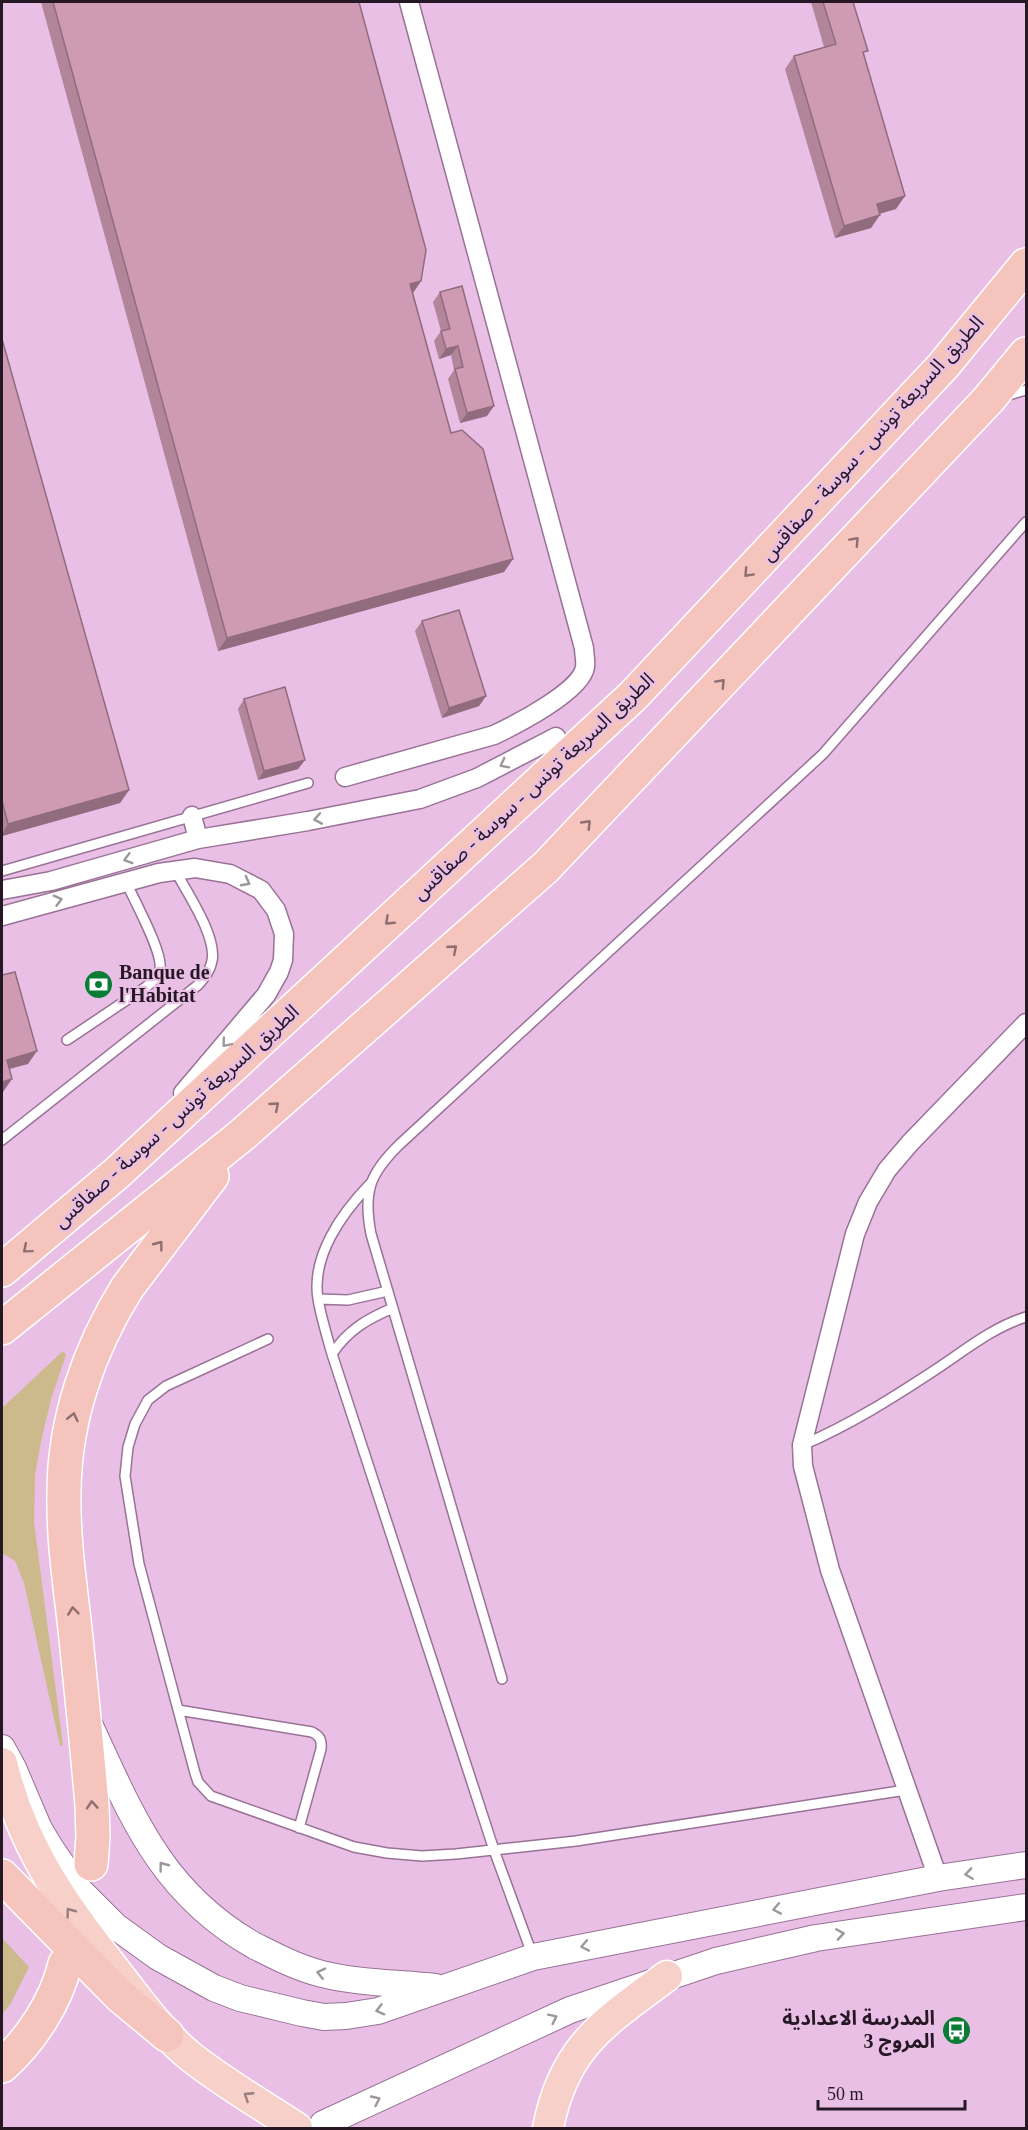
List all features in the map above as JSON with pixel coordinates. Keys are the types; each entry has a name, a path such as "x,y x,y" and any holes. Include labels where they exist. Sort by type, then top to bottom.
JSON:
{"highway":[{"name":"الطريق السريعة تونس - سوسة - صفاقس","path":"2,1270 117,1173 633,696 943,366 1026,265"},
{"path":"2,1328 242,1135 546,867 988,400 1026,354"},
{"path":"556,736 633,696"},
{"path":"91,1864 92,1805 64,1517 65,1465 74,1411 92,1357 115,1307 242,1135"},
{"path":"2,1763 21,1824 40,1864 63,1903 167,2035"},
{"path":"2,1876 120,1996 190,2056 221,2079 310,2126"},
{"path":"2,2044 51,1976 65,1964 61,1982 28,2039 2,2066"},
{"path":"548,2128 565,2075 587,2041 612,2017 667,1976"}],"main road":[{"path":"83,1711 129,1811 156,1857 188,1895 224,1926 274,1956 305,1970 343,1977 442,1988"},
{"path":"2,1748 39,1829 65,1871 80,1891 115,1926 158,1957 240,1998 324,2016 346,2016 378,2011 533,1957 938,1878 1026,1865"},
{"path":"310,2126 570,2010 667,1976 756,1950 816,1938 1026,1907"}],"street":[{"path":"345,777 499,732 533,714 564,693 579,681 585,667 584,648 409,2"},
{"path":"2,890 51,881 198,839 328,818 420,799 477,778 556,736"},
{"path":"192,816 198,839"},
{"path":"2,916 126,882 175,870 195,868 212,869 230,874 261,890 276,910 284,934 283,960 266,994 117,1173"},
{"path":"938,1878 830,1570 803,1466 802,1445 855,1234 868,1202 887,1170 910,1143 1026,1023"}],"lane":[{"path":"988,400 1026,390"},
{"path":"533,1957 494,1850 332,1354 318,1299 317,1278 331,1238 341,1219 370,1184 382,1162 823,754 1026,522"},
{"path":"2,872 308,783"},
{"path":"2,1140 198,985 207,975 212,962 213,948 209,935 175,870"},
{"path":"67,1040 146,987 157,976 160,969 158,953 126,882"},
{"path":"370,1184 366,1209 371,1234 502,1679"},
{"path":"318,1299 348,1300 388,1291"},
{"path":"332,1354 358,1325 393,1308"},
{"path":"802,1445 872,1412 985,1337 1026,1317"},
{"path":"268,1339 156,1393 142,1410 128,1446 125,1476 136,1547 195,1773 198,1782 211,1796 354,1847 422,1856 576,1841 906,1790"},
{"path":"178,1710 312,1732 318,1735 322,1742 321,1749 299,1828"}],"shaded area":[{"path":"63,1351 66,1355 52,1396 35,1475 34,1522 63,1745 60,1746 24,1583 15,1561 2,1553 2,1408"},
{"path":"2,1938 29,1967 11,2003 2,2015"}],"building":[{"path":"53,2 359,2 426,250 421,281 410,284 451,433 462,430 483,449 513,559 227,638"},
{"path":"823,2 853,2 868,51 863,52 905,196 877,204 880,215 844,226 794,56 836,44"},
{"path":"462,286 494,406 467,413 455,369 463,367 458,346 446,349 441,331 450,329 440,292"},
{"path":"2,339 129,790 8,824 2,801"},
{"path":"459,610 486,696 449,708 422,621"},
{"path":"285,687 305,760 264,771 244,699"},
{"path":"15,972 37,1051 7,1060 12,1079 2,1082 2,975"}],"place":[{"name":"Banque de l'Habitat","path":"98,984"},
{"name":"المدرسة الاعدادية المروج 3","path":"956,2030"}]}
